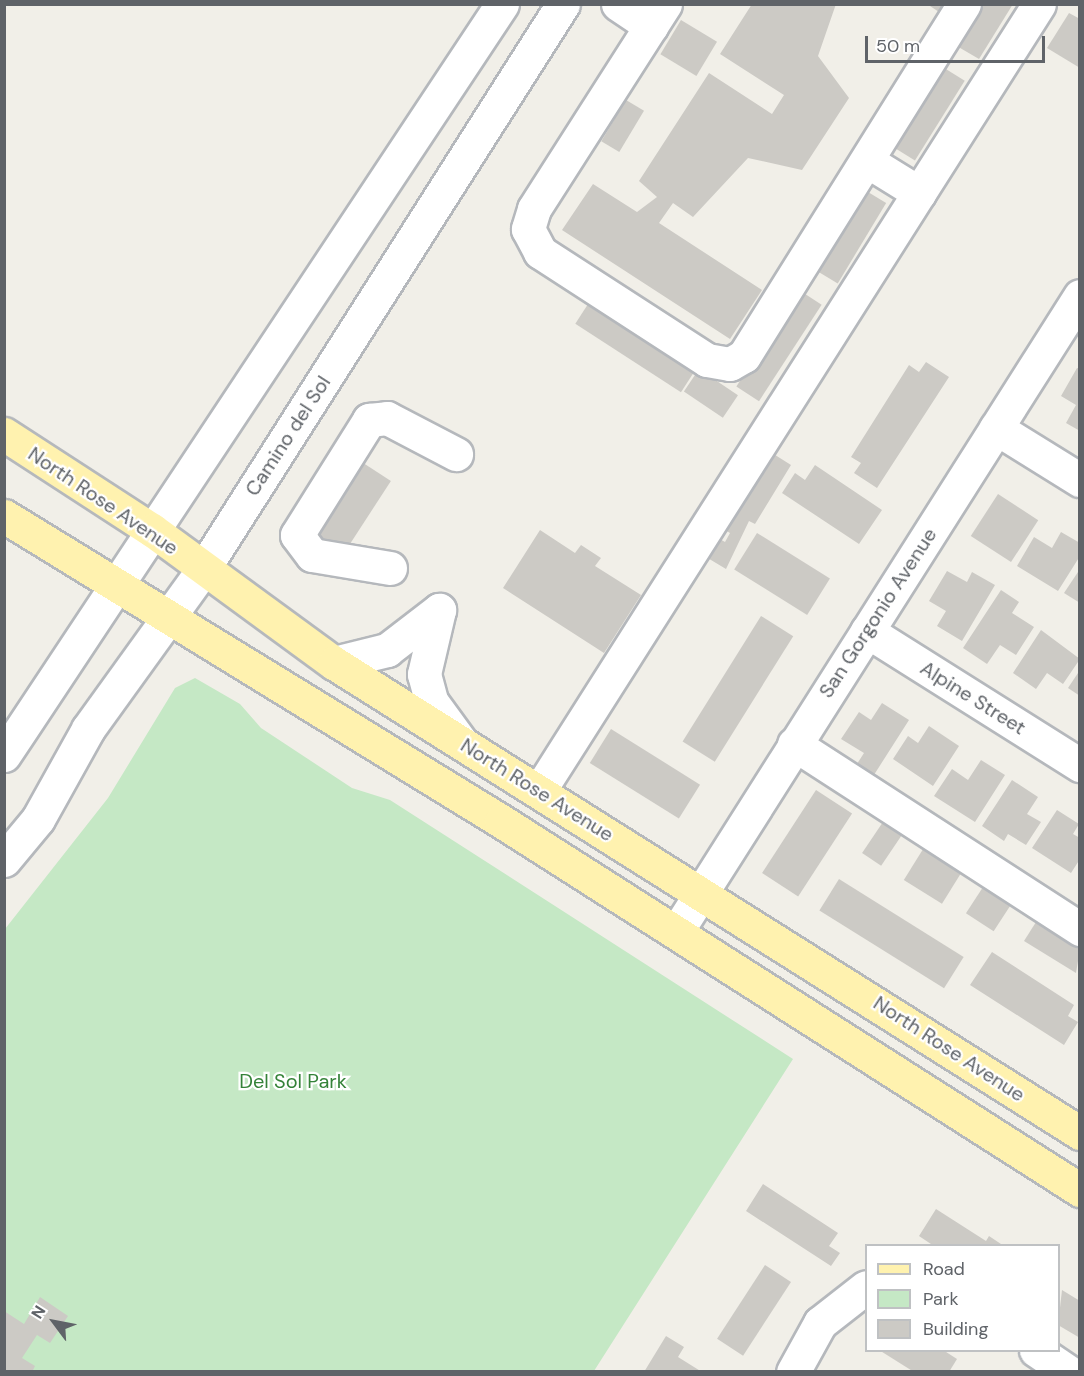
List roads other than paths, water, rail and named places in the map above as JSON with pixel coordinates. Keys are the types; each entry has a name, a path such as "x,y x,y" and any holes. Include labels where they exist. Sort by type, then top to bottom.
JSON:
{"main road":[{"name":"North Rose Avenue","path":"4,434 152,530 202,571 334,663 701,891 1080,1132"},
{"path":"4,516 172,615 677,931 1080,1190"}],"street":[{"path":"4,755 120,585 152,530 502,4"},
{"name":"Camino del Sol","path":"4,860 38,819 88,729 202,571 563,4"},
{"path":"618,4 658,15 534,209 528,229 540,252 706,360 730,364 744,356 870,162 964,4"},
{"path":"539,791 1039,4"},
{"path":"870,162 919,193"},
{"name":"San Gorgonio Avenue","path":"677,931 1080,296"},
{"path":"390,568 312,555 297,535 369,420 387,418 456,454"},
{"path":"996,428 1080,480"},
{"path":"334,663 387,650 439,610 426,659 427,688 462,743"},
{"name":"Alpine Street","path":"867,631 1080,765"},
{"path":"794,744 1080,929"},
{"path":"793,1371 820,1323 865,1289"},
{"path":"1039,1352 1069,1371"}],"park label":[{"name":"Del Sol Park","path":"293,1081"}]}
